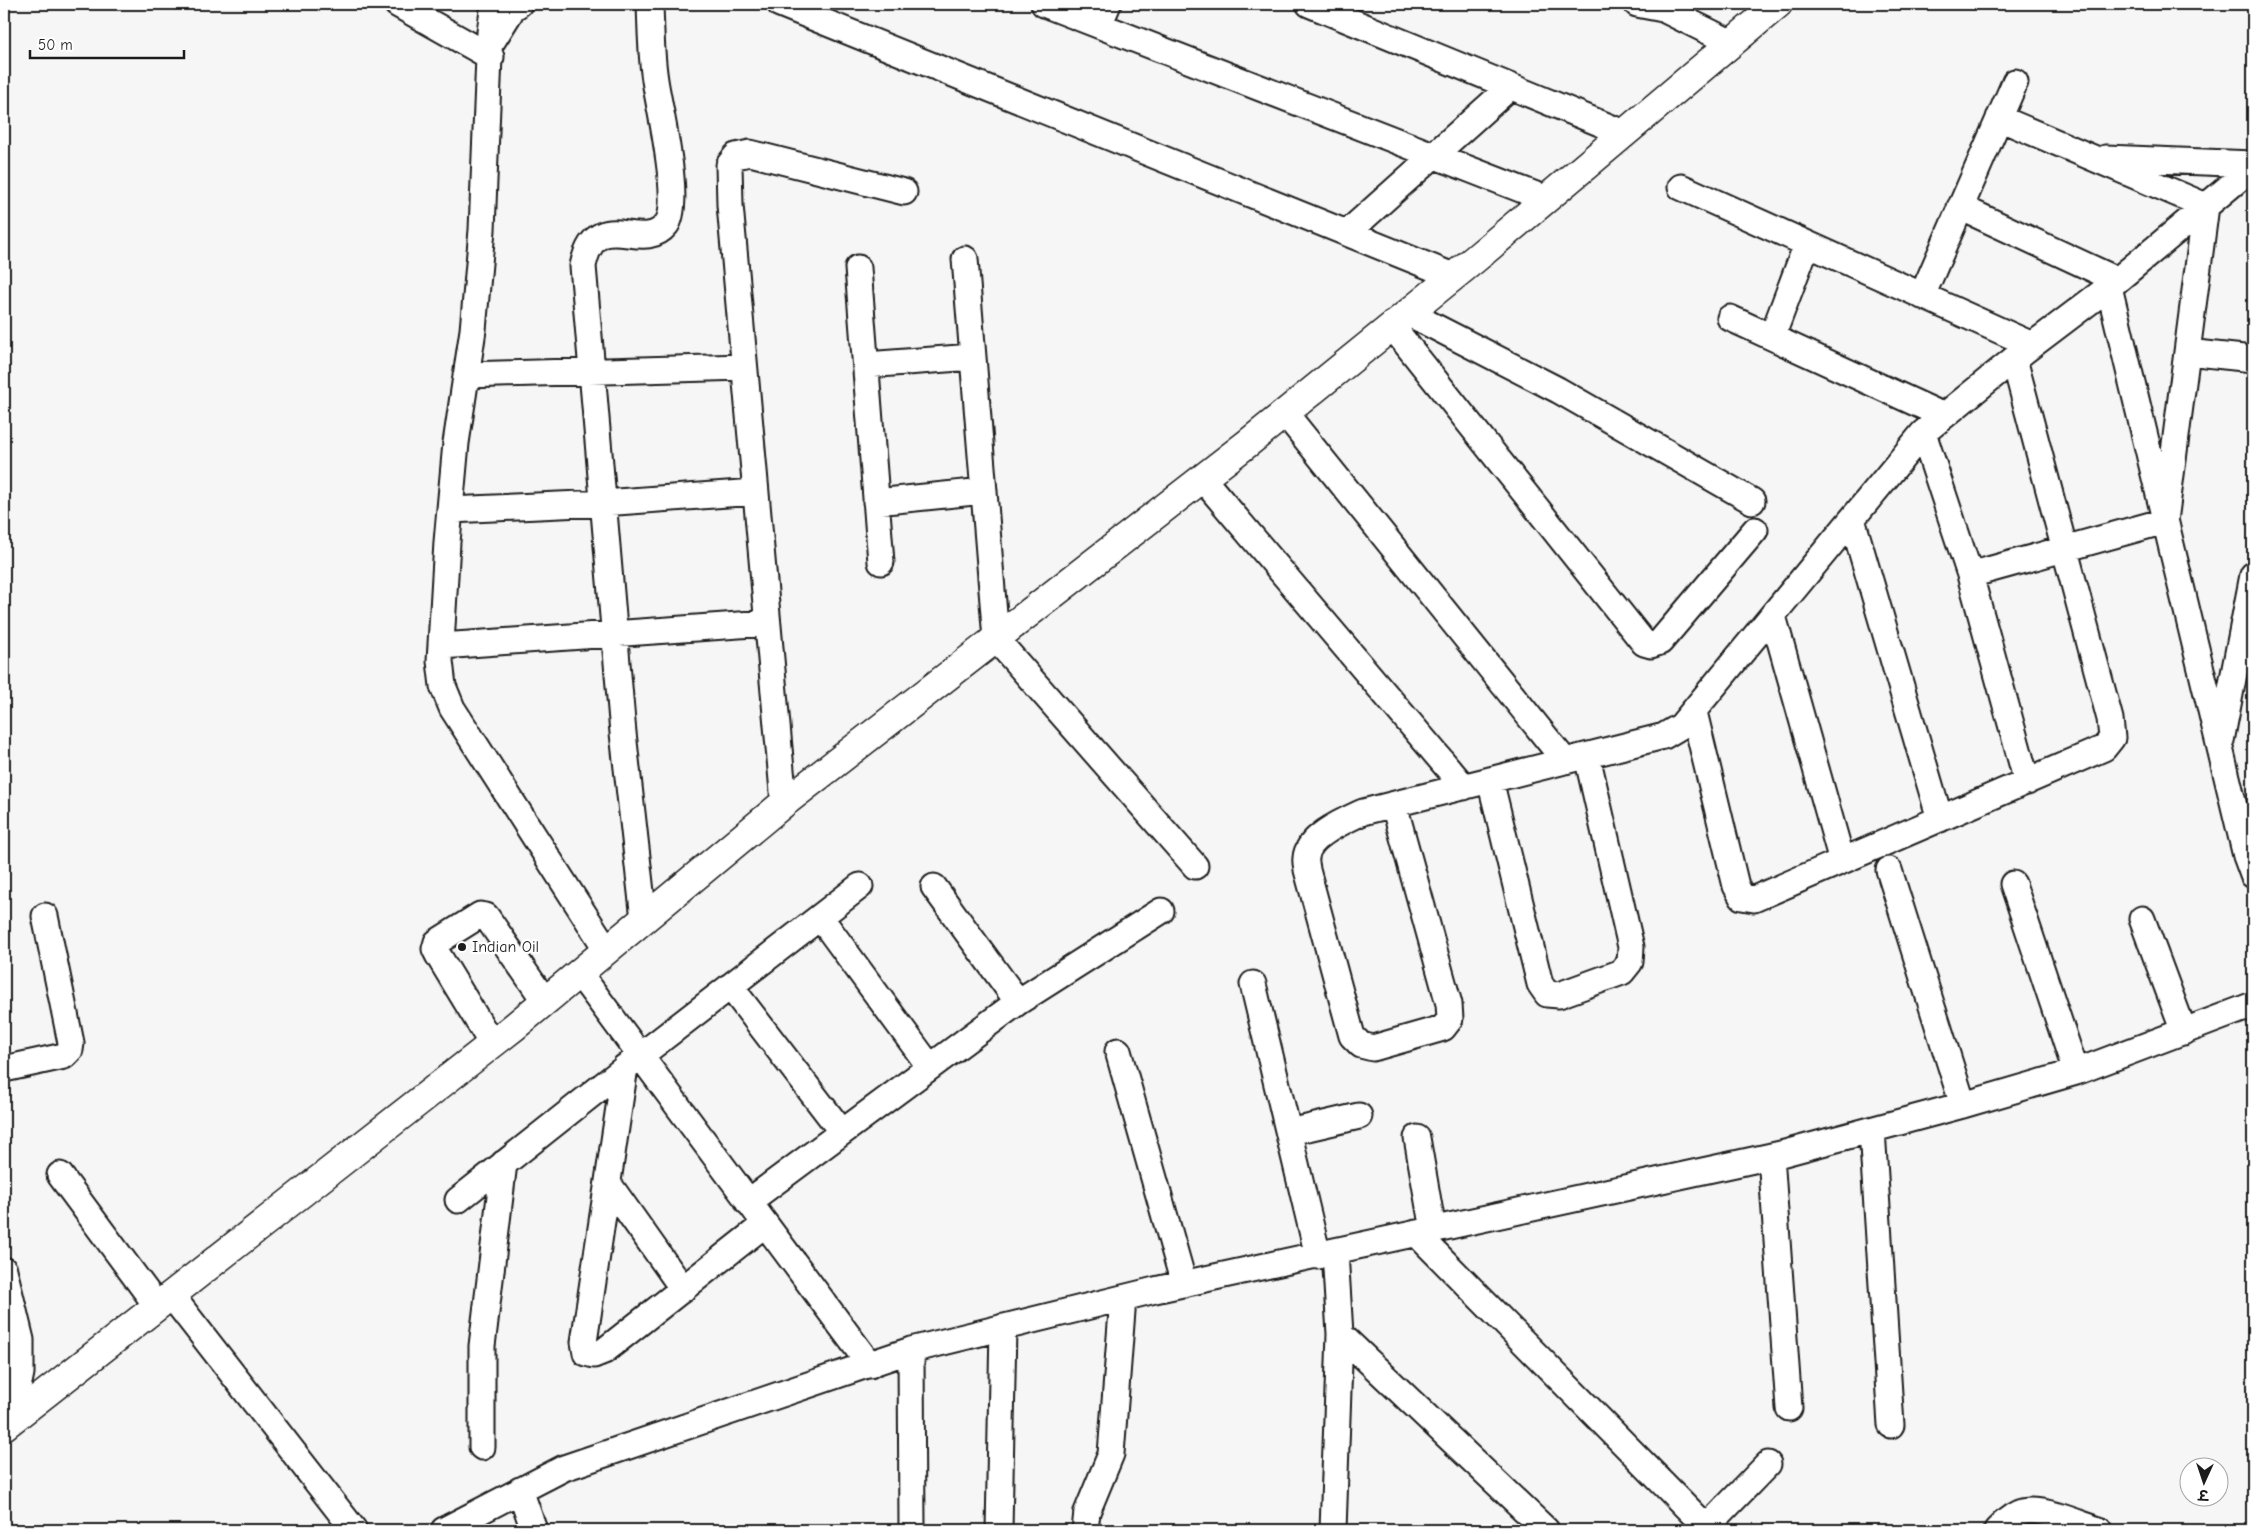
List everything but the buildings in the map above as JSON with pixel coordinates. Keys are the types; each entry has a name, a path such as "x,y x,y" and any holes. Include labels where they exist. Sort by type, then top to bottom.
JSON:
{"main road":[{"path":"7,1424 492,1044 784,804 1285,413 1546,199 1778,4"}],"street":[{"path":"397,4 491,49"},
{"path":"494,4 490,32 491,49 482,230 466,375 456,443 440,661 443,686 452,708 607,950"},
{"path":"491,49 513,8 519,4"},
{"path":"644,919 623,733 583,266 586,250 596,238 608,233 654,234 666,225 673,206 672,186 654,78 650,4"},
{"path":"780,4 1453,276"},
{"path":"1044,4 1104,14 1433,156 1546,199"},
{"path":"1309,4 1624,133"},
{"path":"1638,4 1663,9 1732,43"},
{"path":"1922,296 2015,82"},
{"path":"1347,233 1510,87"},
{"path":"1999,118 2206,206"},
{"path":"784,804 728,182 729,165 736,156 750,153 904,192"},
{"path":"2090,157 2253,165"},
{"path":"1394,805 1441,976 1450,1019 1443,1028 1373,1048 1361,1045 1352,1036 1307,870 1306,856 1316,840 1335,824 1363,812 1664,736 1681,726 1923,434 2023,352 2113,284 2253,165"},
{"path":"1681,187 1922,296 2023,352 2064,549 2110,719 2112,738 2104,748 1754,899 1742,897 1736,886 1694,712"},
{"path":"2165,521 2206,206"},
{"path":"1960,207 2113,284"},
{"path":"1772,337 1807,244"},
{"path":"965,259 996,638 1195,866"},
{"path":"858,268 881,562"},
{"path":"2113,284 2165,521 2246,856 2253,875"},
{"path":"1730,318 1944,416"},
{"path":"1400,319 1558,390 1752,501"},
{"path":"1400,319 1644,643 1651,645 1660,642 1755,530"},
{"path":"2187,352 2253,360"},
{"path":"866,365 973,358"},
{"path":"466,375 744,367"},
{"path":"1285,413 1576,758 1631,948 1630,962 1622,972 1559,995 1548,994 1540,984 1490,780"},
{"path":"1923,434 1970,575 2027,782"},
{"path":"1202,478 1464,787"},
{"path":"876,502 984,491"},
{"path":"450,510 603,503 756,492"},
{"path":"1852,519 1940,819"},
{"path":"1970,575 2165,521"},
{"path":"2220,748 2253,574"},
{"path":"1773,616 1842,861"},
{"path":"441,646 767,623"},
{"path":"1889,870 1963,1105"},
{"path":"2013,884 2076,1072"},
{"path":"458,1200 633,1061 860,886"},
{"path":"934,887 1018,1002"},
{"path":"748,1202 1018,1002 1161,911"},
{"path":"492,1044 438,955 435,949 437,942 480,915 486,916 545,1001"},
{"path":"4,1068 64,1056 70,1050 71,1043 45,916"},
{"path":"820,917 930,1067"},
{"path":"2142,919 2184,1032"},
{"path":"579,973 633,1061 748,1202 870,1365"},
{"path":"1253,984 1290,1132 1326,1254 1340,1334 1334,1530"},
{"path":"730,986 842,1132"},
{"path":"444,1530 564,1468 911,1350 1184,1284 1770,1156 1872,1130 2076,1072 2253,1005"},
{"path":"1118,1051 1184,1284"},
{"path":"633,1061 608,1183 584,1342 586,1353 594,1355 604,1351 765,1224"},
{"path":"1290,1132 1359,1116"},
{"path":"1872,1130 1891,1424"},
{"path":"1417,1138 1424,1232 1707,1529 1768,1464"},
{"path":"1770,1156 1789,1408"},
{"path":"482,1447 482,1346 504,1164"},
{"path":"60,1175 354,1530"},
{"path":"608,1183 683,1288"},
{"path":"4,1270 21,1340 21,1373 7,1424"},
{"path":"1085,1530 1086,1512 1111,1454 1123,1298"},
{"path":"1000,1530 1003,1327"},
{"path":"1340,1334 1536,1526"},
{"path":"911,1350 912,1530"},
{"path":"520,1490 534,1530"},
{"path":"1997,1530 2008,1519 2020,1512 2038,1512 2099,1530"}],"place":[{"name":"Indian Oil","path":"462,947"}]}
